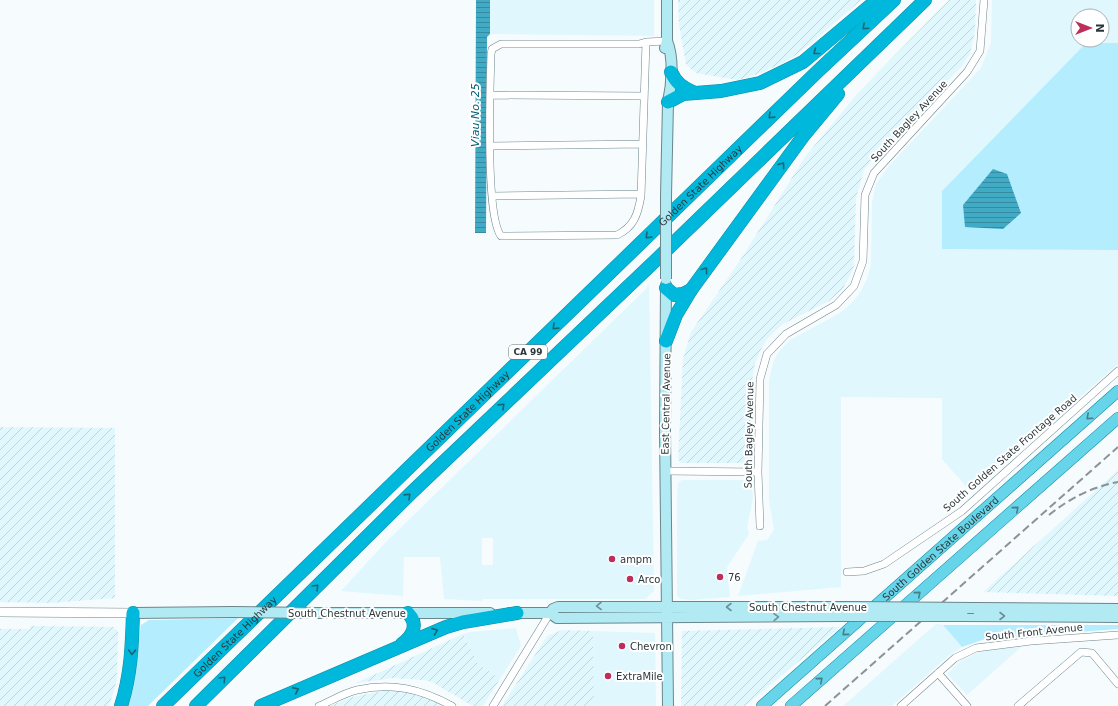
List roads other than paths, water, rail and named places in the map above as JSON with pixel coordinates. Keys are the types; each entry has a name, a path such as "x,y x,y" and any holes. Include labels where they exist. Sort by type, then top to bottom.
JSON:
{"highway":[{"path":"668,102 683,94 693,92 721,91 760,83 796,66 827,43 878,0"},
{"name":"Golden State Highway","path":"163,706 812,76 894,0"},
{"name":"Golden State Highway","path":"196,706 411,493 925,0"},
{"path":"666,341 676,315 691,290 804,135 882,42"},
{"path":"671,72 681,87 693,92"},
{"path":"666,283 674,295 683,294 691,290"},
{"path":"121,706 128,683 132,658 133,613"},
{"path":"399,646 413,634 413,622 408,613"},
{"path":"261,706 399,646 459,623 517,613"}],"main road":[{"name":"East Central Avenue","path":"667,0 667,42 665,50 664,89 668,102"},
{"name":"East Central Avenue","path":"667,42 671,50 670,90 668,102 666,196 665,471 668,706"},
{"name":"South Golden State Boulevard","path":"762,706 1118,391"},
{"name":"South Golden State Boulevard","path":"791,706 1118,418"},
{"name":"South Chestnut Avenue","path":"550,613 553,608 558,606 1118,609"},
{"name":"South Chestnut Avenue","path":"133,613 550,613 557,618 842,616 1118,617"}],"street":[{"name":"South Bagley Avenue","path":"760,526 758,472 760,379 767,354 786,334 836,305 854,286 863,261 865,195 874,173 967,72 980,52 984,0"},
{"path":"646,42 641,194 639,211 629,228 617,235 500,236 494,223 490,146 492,49 501,44 639,44 646,42 667,42"},
{"path":"490,95 644,96"},
{"path":"490,146 642,144"},
{"path":"493,196 641,194"},
{"name":"South Golden State Frontage Road","path":"848,572 864,571 884,564 962,511 1118,371"},
{"path":"665,471 758,472"},
{"name":"South Chestnut Avenue","path":"0,612 133,613"},
{"path":"493,706 550,613"},
{"name":"South Front Avenue","path":"901,706 955,658 976,648 1031,641 1118,635"},
{"path":"1018,706 1077,653 1086,651 1092,653 1118,684"},
{"path":"938,673 967,706"},
{"path":"319,706 356,690 385,687 410,688 431,695 452,706"}],"railway":[{"path":"825,706 1118,447"},
{"path":"1049,515 1065,503 1090,490 1118,482"}],"place":[{"name":"ampm","path":"612,559"},
{"name":"76","path":"720,577"},
{"name":"Arco","path":"630,579"},
{"name":"Chevron","path":"622,646"},
{"name":"ExtraMile","path":"608,676"}],"water label":[{"name":"Viau No. 25","path":"475,115"}]}
